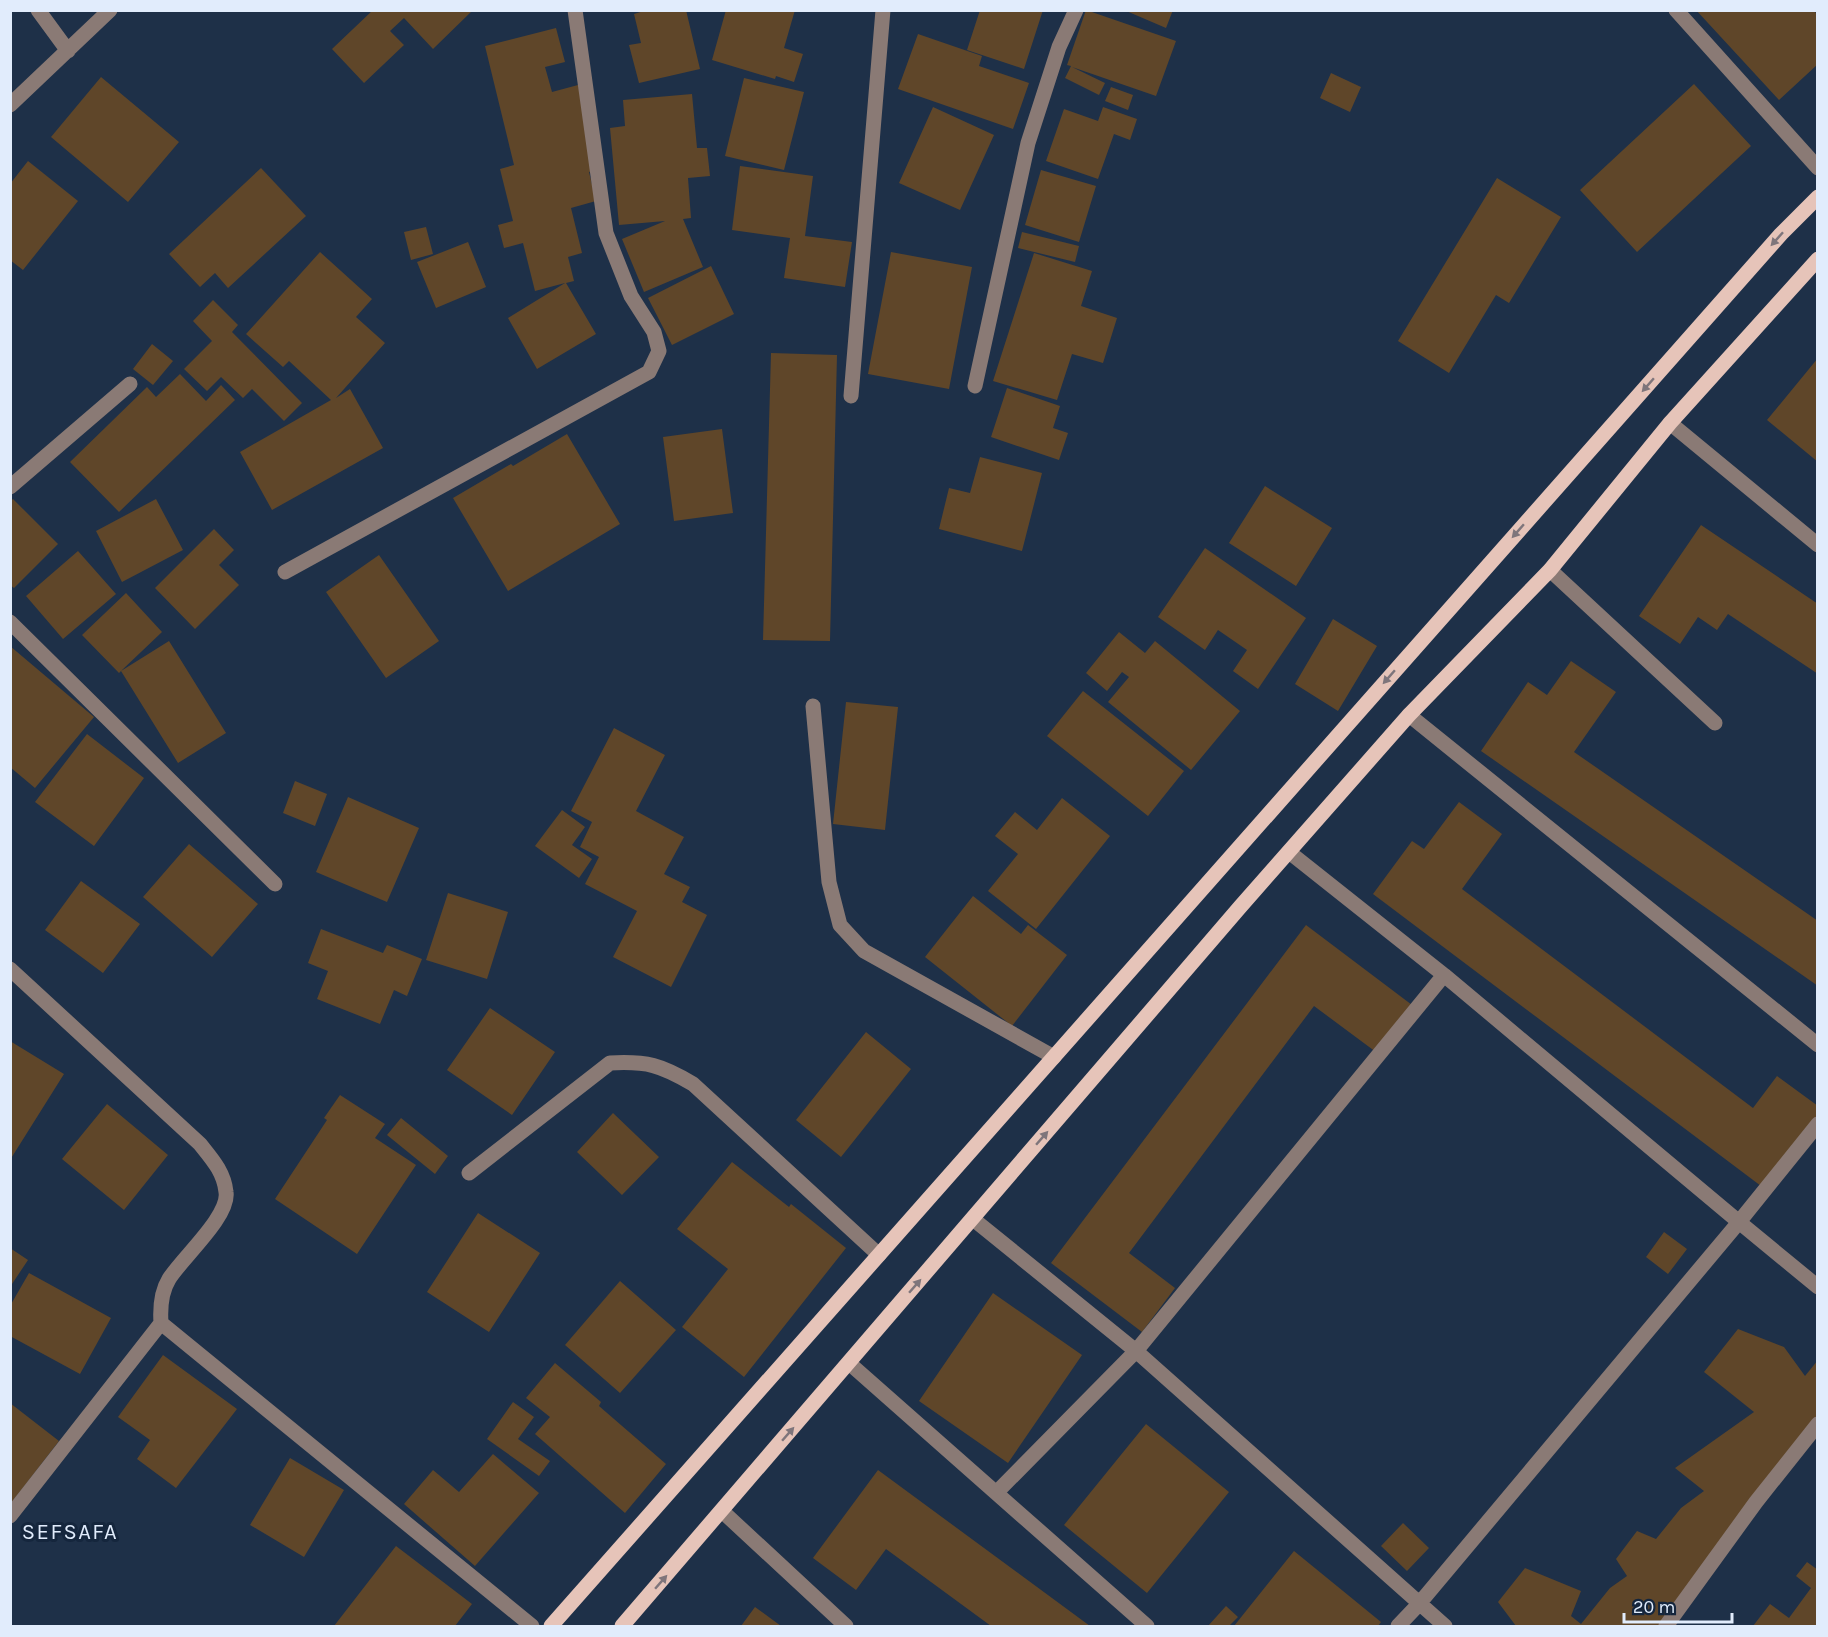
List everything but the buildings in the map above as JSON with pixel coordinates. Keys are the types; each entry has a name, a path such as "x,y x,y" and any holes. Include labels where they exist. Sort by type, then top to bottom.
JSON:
{"main road":[{"path":"551,1626 1781,234 1818,197"},
{"path":"622,1626 1288,852 1409,715 1550,570 1670,423 1818,260"}],"street":[{"path":"38,10 68,51"},
{"path":"10,105 110,10"},
{"path":"285,572 650,372 659,351 654,332 631,296 606,233 575,10"},
{"path":"851,396 883,10"},
{"path":"975,386 1028,143 1059,48 1076,10"},
{"path":"1676,10 1818,168"},
{"path":"10,487 130,384"},
{"path":"1670,423 1818,545"},
{"path":"1550,570 1715,723"},
{"path":"10,622 275,884"},
{"path":"813,706 829,882 840,925 864,951 1054,1057"},
{"path":"1409,715 1818,1045"},
{"path":"1288,852 1444,975 1818,1287"},
{"path":"10,969 200,1144 219,1167 227,1194 219,1216 169,1280 160,1305 161,1323 10,1516"},
{"path":"996,1493 1136,1351 1444,975"},
{"path":"469,1173 610,1063 638,1061 666,1068 693,1084 879,1255"},
{"path":"1398,1626 1418,1605 1818,1124"},
{"path":"973,1219 1136,1351 1444,1626"},
{"path":"161,1323 532,1626"},
{"path":"849,1363 1147,1626"},
{"path":"1666,1626 1756,1502 1818,1424"},
{"path":"722,1511 846,1626"}],"district":[{"name":"SEFSAFA","path":"70,1532"}]}
